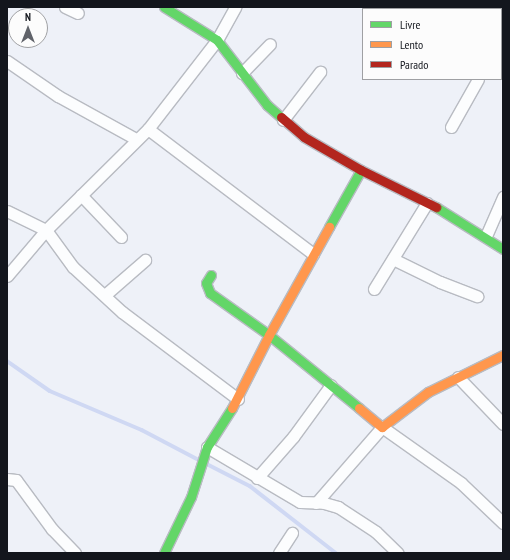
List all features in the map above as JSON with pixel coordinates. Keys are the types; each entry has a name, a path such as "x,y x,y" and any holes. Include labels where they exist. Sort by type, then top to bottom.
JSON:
{"street":[{"path":"65,7 78,13"},
{"path":"164,7 217,40 267,105 304,137 361,170 427,203 486,236 503,249"},
{"path":"7,276 46,230 136,139 148,130 217,40 235,7"},
{"path":"242,73 270,44"},
{"path":"7,61 58,96 136,139"},
{"path":"283,120 320,72"},
{"path":"451,128 477,80"},
{"path":"148,130 313,254"},
{"path":"164,553 191,497 207,447 238,399 269,334 361,170"},
{"path":"81,195 121,237"},
{"path":"486,236 503,197"},
{"path":"374,289 427,203"},
{"path":"7,211 46,230 73,267 106,294 122,312 238,399"},
{"path":"393,259 440,282 478,296"},
{"path":"106,294 145,260"},
{"path":"211,275 206,283 210,293 269,334 382,427 461,483 503,523"},
{"path":"316,503 382,427 418,398 503,355"},
{"path":"458,377 503,424"},
{"path":"257,478 293,436 331,385"},
{"path":"207,447 257,478 300,502 332,505 358,518 398,553"},
{"path":"7,479 16,480 52,530 75,553"},
{"path":"279,553 292,534"}],"waterway":[{"path":"7,361 50,391 142,430 199,460"},
{"path":"205,463 250,486 336,553"}],"traffic: fast":[{"path":"164,7 217,40 267,105 281,117"},
{"path":"329,227 361,170"},
{"path":"436,207 503,249"},
{"path":"211,275 206,283 210,293 269,335 359,408"},
{"path":"164,553 191,497 207,447 232,408"}],"traffic: slow":[{"path":"232,408 269,335 329,227"},
{"path":"359,408 382,427 428,392 503,355"}],"traffic: jam":[{"path":"281,117 304,137 361,170 436,207"}]}
